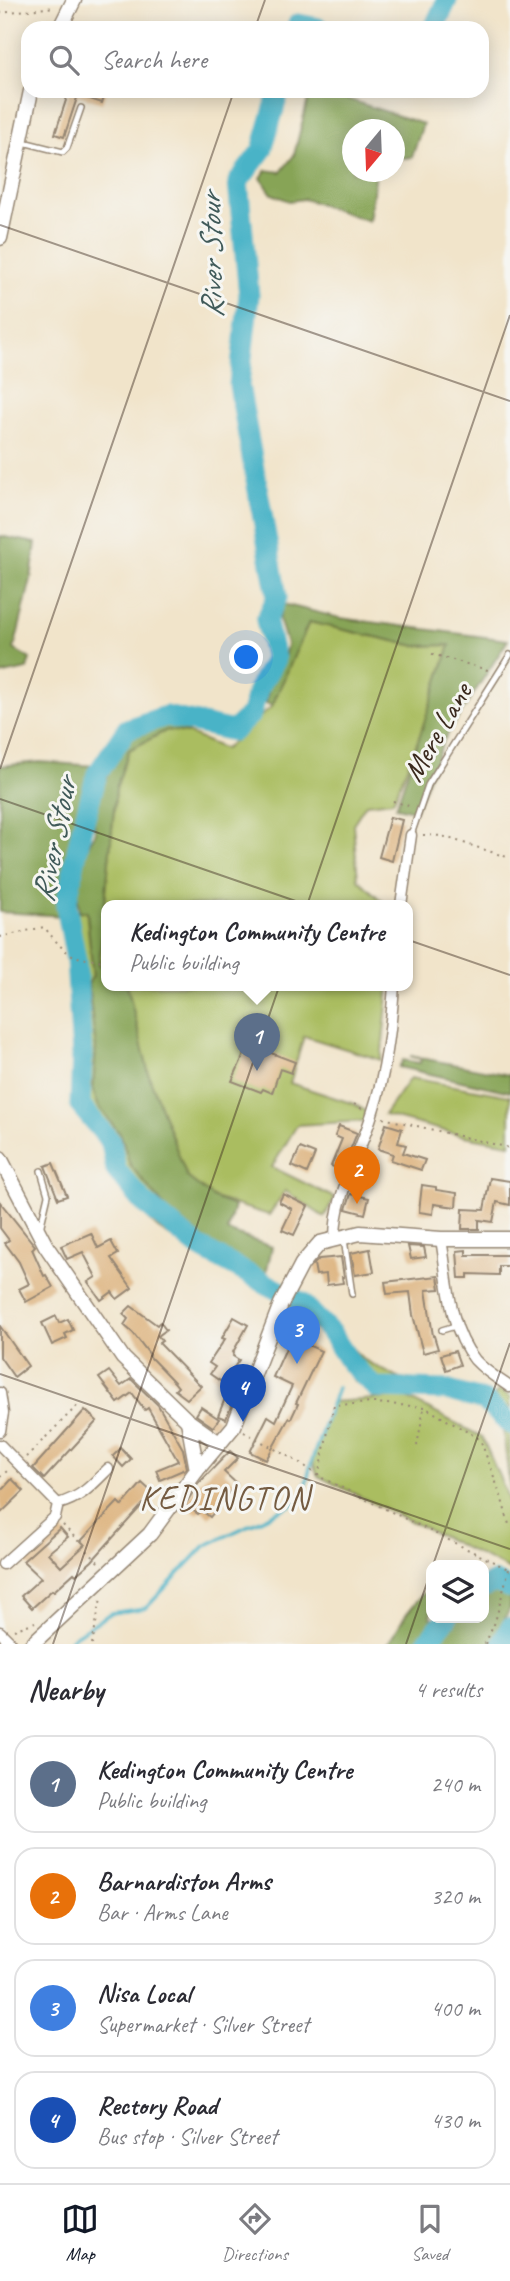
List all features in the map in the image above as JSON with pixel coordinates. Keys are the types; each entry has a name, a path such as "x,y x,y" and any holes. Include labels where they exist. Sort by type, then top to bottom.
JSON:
{"street":[{"path":"63,21 72,3"},
{"path":"0,238 29,98"},
{"path":"402,900 411,835"},
{"path":"339,1237 335,1215 372,1115 380,1068 388,1055 393,991"},
{"path":"1,1162 68,1281 124,1358 188,1421 219,1443"},
{"path":"32,1644 150,1534 234,1426 281,1304 312,1251 320,1243 360,1233 441,1239 510,1239"},
{"path":"441,1239 455,1326 473,1357 510,1387"},
{"path":"0,1393 3,1413 0,1431"},
{"path":"188,1421 197,1471"},
{"path":"0,1445 58,1504"},
{"path":"58,1504 74,1500 108,1469"},
{"path":"3,1564 55,1517 58,1504"},
{"path":"0,1632 12,1644"}],"lane":[{"path":"20,141 63,152 69,143 81,108"},
{"name":"Mere Lane","path":"411,835 428,785 510,655"},
{"path":"39,1232 48,1195 41,1171"},
{"path":"339,1237 352,1294"},
{"path":"442,1330 455,1326"}],"path":[{"path":"0,13 72,3"},
{"path":"432,654 498,673"},
{"path":"393,800 419,810"},
{"path":"411,835 442,836 510,858"},
{"path":"0,937 44,927 65,953 80,959 101,961"},
{"path":"372,1115 478,1143 510,1148"},
{"path":"318,1476 334,1405 375,1403 424,1407 480,1439 510,1528"},
{"path":"18,1465 77,1406"},
{"path":"417,1446 424,1407"},
{"path":"234,1426 302,1464 318,1476 510,1570"},
{"path":"55,1517 107,1572"},
{"path":"485,1644 495,1622 510,1565"},
{"path":"92,1644 97,1616"}],"green space":[{"path":"308,98 344,98 423,124 412,157 405,158 405,119 342,119 342,182 375,182 369,221 304,199 289,201 272,194 261,178 266,170 281,172 294,155"},
{"path":"0,536 36,543 31,579 14,649 30,659 27,669 0,675"},
{"path":"283,604 340,618 508,640 444,740 415,811 396,807 450,645 416,646 309,622 272,706 266,703 270,679 284,658 287,644 279,619"},
{"path":"309,622 416,646 450,645 419,738 393,801 366,804 353,824 358,879 381,900 105,900 116,788 129,750 167,730 187,733 225,749 272,706"},
{"path":"169,718 197,722 187,733 167,730 129,750 116,788 105,900 101,900 101,991 128,991 150,1079 187,1177 214,1198 234,1206 227,1231 272,1247 266,1274 218,1250 167,1210 130,1165 121,1135 99,1107 93,1091 96,1047 88,984 93,976 87,911 79,911 80,870 96,832 94,803 108,775 105,771 110,761 130,736"},
{"path":"40,762 95,766 89,778 67,881 70,902 65,916 0,912 0,766"},
{"path":"86,910 93,977 88,984 96,1047 93,1090 99,1107 121,1135 130,1165 167,1210 218,1250 285,1284 278,1299 158,1229 131,1200 113,1168 105,1143 79,1110 75,1095 77,1051 65,916"},
{"path":"128,991 388,991 381,1060 304,1036 290,1083 354,1104 372,1115 364,1121 297,1125 272,1167 335,1198 324,1217 285,1191 269,1215 214,1198 187,1177 150,1079"},
{"path":"410,1056 510,1075 510,1092 399,1067 403,1060 420,1063 421,1059"},
{"path":"410,1078 510,1096 510,1144 464,1136 384,1115"},
{"path":"293,1291 364,1360 400,1379 440,1382 492,1398 500,1390 510,1397 510,1490 503,1431 492,1414 475,1404 446,1395 394,1396 374,1392 354,1381 333,1344 289,1304"},
{"path":"405,1397 482,1437 510,1508 510,1570 318,1476 312,1460 332,1402"},
{"path":"426,1590 426,1623 435,1623 418,1644 388,1644 407,1613"},
{"path":"489,1591 510,1591 510,1608 494,1644 431,1644 449,1623 489,1623"}],"building":[{"path":"67,98 77,98 64,137 55,134"},
{"path":"87,98 104,98 102,103"},
{"path":"390,817 402,820 392,861 379,857"},
{"path":"247,1048 265,1055 266,1051 295,1062 291,1073 280,1069 272,1093 263,1089 261,1092 232,1081"},
{"path":"386,1124 402,1129 398,1143 406,1145 403,1153 425,1160 421,1170 391,1160 393,1154 378,1149"},
{"path":"339,1126 357,1133 342,1170 331,1166 342,1139 335,1136"},
{"path":"300,1148 315,1154 307,1173 292,1166"},
{"path":"53,1163 67,1196 58,1199 45,1166"},
{"path":"490,1178 510,1181 510,1205 497,1202 493,1222 479,1220 479,1229 462,1229 463,1209 484,1210"},
{"path":"422,1185 457,1193 456,1207 434,1204 433,1214 419,1212"},
{"path":"283,1194 308,1206 294,1235 282,1230 292,1209 279,1202"},
{"path":"351,1194 369,1198 365,1214 346,1209"},
{"path":"0,1202 35,1246 32,1249 44,1276 46,1275 53,1287 26,1302 19,1289 29,1284 19,1262 5,1243 9,1240 0,1228"},
{"path":"91,1233 98,1248 111,1241 118,1254 111,1258 132,1288 117,1299 112,1292 101,1300 88,1282 96,1277 83,1252 67,1259 61,1246"},
{"path":"408,1246 424,1247 426,1257 411,1259"},
{"path":"370,1249 374,1272 355,1275 351,1253"},
{"path":"466,1250 466,1255 510,1255 510,1266 499,1266 499,1275 468,1274 468,1278 459,1278 457,1251"},
{"path":"341,1257 343,1283 327,1285 326,1274 316,1275 314,1264 319,1259"},
{"path":"438,1276 440,1289 426,1290 433,1336 438,1349 423,1353 410,1292 387,1294 385,1282"},
{"path":"131,1306 157,1325 160,1322 166,1330 158,1336 162,1341 159,1343 201,1386 187,1399 175,1390 178,1387 124,1325 128,1319 123,1314"},
{"path":"56,1316 59,1323 68,1319 73,1330 65,1334 67,1338 52,1345 42,1323"},
{"path":"234,1317 248,1325 233,1352 233,1356 239,1360 223,1383 210,1374 215,1367 209,1363 225,1339 222,1338"},
{"path":"0,1326 28,1366 14,1377 0,1357"},
{"path":"291,1337 321,1351 291,1419 289,1418 266,1460 250,1452 268,1416 276,1421 292,1386 273,1377"},
{"path":"455,1351 460,1365 446,1370 441,1355"},
{"path":"109,1371 121,1386 131,1379 158,1405 183,1449 187,1468 184,1471 182,1468 183,1470 160,1480 156,1470 178,1461 148,1408 145,1410 132,1393 118,1403 99,1378"},
{"path":"226,1396 234,1399 226,1419 218,1416"},
{"path":"201,1407 219,1419 213,1427 196,1415"},
{"path":"85,1410 97,1421 44,1479 33,1468"},
{"path":"121,1448 131,1459 123,1467 113,1456"},
{"path":"230,1451 238,1458 224,1472 237,1484 210,1517 201,1510 198,1514 185,1505 198,1484"},
{"path":"12,1479 24,1491 0,1514 0,1492"},
{"path":"142,1483 153,1493 92,1561 32,1608 21,1596 41,1578 23,1561 60,1528 68,1537 48,1553 61,1567 85,1545 81,1541 118,1502 122,1506"}],"waterway":[{"name":"River Stour","path":"437,21 447,0"},
{"name":"River Stour","path":"277,98 262,150 238,182 249,295 239,385 277,597 266,620 275,659 258,689 251,714 233,731 166,716 127,729 97,774 81,832 66,905 76,960 82,1055 80,1105 111,1142 116,1170 144,1203 197,1246 302,1303 331,1333 351,1364 376,1388 446,1390 485,1401 510,1424"},
{"path":"67,1644 74,1636 111,1613 146,1608 205,1546 302,1500 312,1460 337,1388"},
{"name":"River Stour","path":"489,1585 495,1582 510,1588"},
{"name":"River Stour","path":"425,1644 443,1623"},
{"name":"River Stour","path":"502,1644 510,1628"}],"place":[{"name":"Kedington Community Centre","path":"257,1071"},
{"name":"Barnardiston Arms","path":"357,1204"},
{"name":"Nisa Local","path":"297,1364"},
{"name":"Rectory Road","path":"243,1422"}],"district":[{"name":"KEDINGTON","path":"225,1498"}]}
